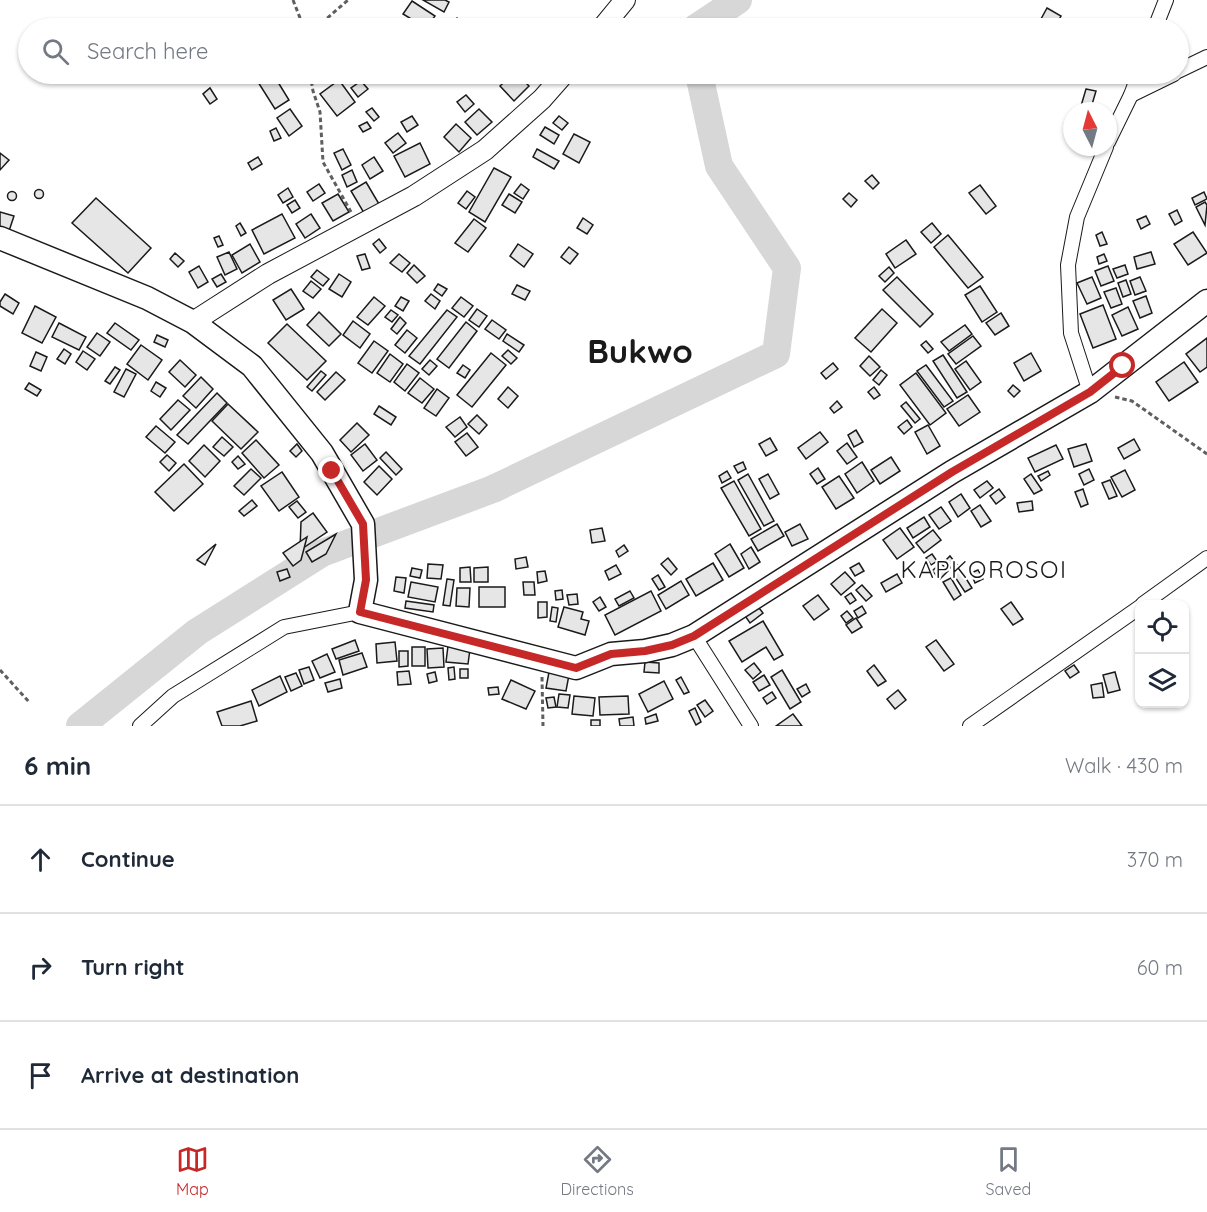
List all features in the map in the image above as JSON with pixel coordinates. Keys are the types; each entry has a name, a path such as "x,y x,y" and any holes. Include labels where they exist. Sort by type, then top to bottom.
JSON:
{"main road":[{"path":"610,18 624,0"},
{"path":"193,322 268,273 414,196 485,150 542,99 555,84"},
{"path":"0,238 147,298 193,322 252,366 322,453 363,524 366,580 360,612 576,668 611,654 645,651 672,645 694,636 952,472 1090,392 1207,301"}],"street":[{"path":"1159,18 1166,0"},
{"path":"1189,66 1207,57"},
{"path":"1117,124 1135,84"},
{"path":"1131,95 1154,84"},
{"path":"1090,392 1071,333 1068,265 1077,217 1102,156"},
{"path":"1149,600 1207,558"},
{"path":"970,726 1135,610"},
{"path":"140,726 173,696 284,627 360,612"},
{"path":"694,636 751,726"}],"path":[{"path":"293,0 300,18"},
{"path":"327,18 348,0"},
{"path":"312,84 320,112 323,162 359,227"},
{"path":"1090,392 1132,401 1207,454"},
{"path":"539,657 543,726"},
{"path":"0,670 30,704"}],"building":[{"path":"423,0 445,0 449,2 444,12"},
{"path":"412,1 435,16 434,18 410,18 403,14"},
{"path":"1047,8 1061,16 1060,18 1042,18"},
{"path":"259,84 279,84 289,100 275,109"},
{"path":"334,84 342,84 355,102 337,116 320,94"},
{"path":"357,84 364,84 368,89 358,97 351,88"},
{"path":"502,84 527,84 529,86 514,101 500,86"},
{"path":"210,88 217,99 210,104 203,94"},
{"path":"1086,89 1096,91 1093,102 1082,102"},
{"path":"466,95 474,104 465,112 457,102"},
{"path":"372,108 379,117 374,121 366,112"},
{"path":"290,109 302,126 289,136 277,118"},
{"path":"479,109 492,122 477,135 465,122"},
{"path":"412,116 418,125 407,132 401,122"},
{"path":"559,116 568,123 562,130 553,123"},
{"path":"367,122 371,128 363,132 359,126"},
{"path":"456,124 471,138 459,152 444,137"},
{"path":"545,127 559,135 554,144 540,135"},
{"path":"276,128 281,138 274,141 270,131"},
{"path":"398,133 406,143 393,153 385,143"},
{"path":"574,134 590,142 579,163 563,154"},
{"path":"420,143 430,164 405,177 394,156"},
{"path":"343,149 351,165 342,170 334,153"},
{"path":"537,149 559,161 554,169 533,157"},
{"path":"0,153 9,160 0,170"},
{"path":"258,157 262,164 252,170 248,163"},
{"path":"374,157 383,171 370,179 362,165"},
{"path":"494,168 511,177 485,222 469,212"},
{"path":"352,170 357,182 347,187 342,175"},
{"path":"872,175 879,183 873,189 865,181"},
{"path":"366,182 379,204 364,213 351,191"},
{"path":"319,184 325,193 313,201 307,192"},
{"path":"521,184 529,190 523,199 514,193"},
{"path":"980,185 996,206 986,214 969,193"},
{"path":"288,188 293,197 283,203 278,195"},
{"path":"39,190 43,194 39,198 35,194"},
{"path":"467,191 475,197 466,209 458,203"},
{"path":"12,192 16,196 12,200 8,196"},
{"path":"1204,192 1207,199 1195,205 1192,198"},
{"path":"849,193 857,200 851,207 843,199"},
{"path":"338,194 349,212 333,221 322,203"},
{"path":"509,194 522,202 515,213 502,205"},
{"path":"96,198 151,248 128,273 72,223"},
{"path":"295,200 300,208 292,213 287,205"},
{"path":"1205,202 1207,205 1205,225 1196,207"},
{"path":"1177,210 1182,221 1175,225 1169,214"},
{"path":"0,212 14,216 8,234 0,231"},
{"path":"282,214 295,238 264,254 252,230"},
{"path":"311,214 320,228 305,238 296,224"},
{"path":"1146,216 1150,224 1141,229 1137,220"},
{"path":"583,218 593,225 587,234 577,228"},
{"path":"474,219 486,228 468,252 455,243"},
{"path":"240,223 246,233 241,236 236,226"},
{"path":"932,223 941,234 931,243 921,232"},
{"path":"1102,232 1107,244 1100,246 1096,235"},
{"path":"1193,232 1207,253 1188,265 1174,244"},
{"path":"948,235 983,277 968,288 934,247"},
{"path":"219,236 223,245 218,247 214,238"},
{"path":"379,239 386,248 380,253 373,244"},
{"path":"906,240 916,254 895,268 886,254"},
{"path":"250,244 260,262 242,273 232,255"},
{"path":"518,244 533,254 524,267 510,256"},
{"path":"569,247 578,254 570,264 561,257"},
{"path":"229,252 237,269 225,275 217,257"},
{"path":"1151,252 1155,264 1137,269 1134,257"},
{"path":"175,253 184,261 178,267 170,259"},
{"path":"365,254 370,268 362,270 357,256"},
{"path":"399,254 410,263 402,272 390,263"},
{"path":"1104,254 1107,261 1099,264 1097,257"},
{"path":"414,265 425,276 417,283 407,273"},
{"path":"1125,265 1128,274 1117,278 1113,269"},
{"path":"199,266 208,282 198,288 189,272"},
{"path":"1108,266 1114,281 1101,286 1095,271"},
{"path":"889,267 894,273 885,282 879,276"},
{"path":"317,270 329,279 323,286 311,277"},
{"path":"221,274 226,282 217,287 212,279"},
{"path":"339,274 351,282 342,297 329,289"},
{"path":"897,277 933,314 920,327 883,290"},
{"path":"1092,277 1101,298 1087,304 1077,283"},
{"path":"1140,277 1146,291 1135,295 1130,281"},
{"path":"1126,280 1131,294 1123,297 1118,283"},
{"path":"311,281 321,289 313,298 303,291"},
{"path":"438,284 447,289 442,296 434,290"},
{"path":"517,285 530,291 525,300 512,294"},
{"path":"980,286 997,312 982,322 965,295"},
{"path":"1116,288 1122,304 1111,308 1104,292"},
{"path":"291,289 304,309 286,320 273,300"},
{"path":"5,294 19,303 13,314 0,306"},
{"path":"431,294 440,301 435,309 425,301"},
{"path":"1146,296 1152,313 1140,318 1133,301"},
{"path":"374,297 385,306 368,325 357,317"},
{"path":"401,297 409,301 403,311 395,306"},
{"path":"461,297 473,306 464,317 452,308"},
{"path":"1103,305 1116,339 1093,348 1080,314"},
{"path":"35,306 56,317 42,343 22,333"},
{"path":"1128,307 1138,329 1122,336 1112,315"},
{"path":"477,309 487,316 479,327 469,320"},
{"path":"882,309 897,323 871,352 855,338"},
{"path":"391,310 398,315 392,322 385,317"},
{"path":"447,310 457,317 420,364 409,356"},
{"path":"319,312 341,334 329,346 307,325"},
{"path":"1001,313 1009,326 995,335 986,323"},
{"path":"400,317 406,323 397,334 391,329"},
{"path":"492,320 506,330 499,339 485,329"},
{"path":"353,321 370,334 360,348 343,335"},
{"path":"466,322 477,331 449,368 437,359"},
{"path":"59,323 86,337 79,350 52,337"},
{"path":"115,323 139,340 131,350 107,333"},
{"path":"287,324 326,361 307,380 268,343"},
{"path":"965,325 972,334 949,351 941,342"},
{"path":"407,330 417,338 405,353 395,345"},
{"path":"97,333 110,342 100,356 87,347"},
{"path":"507,334 524,345 519,352 503,341"},
{"path":"157,335 168,340 165,347 154,342"},
{"path":"973,336 981,346 956,364 948,354"},
{"path":"1207,338 1207,367 1200,372 1186,354"},
{"path":"374,341 388,351 372,373 358,363"},
{"path":"926,341 933,349 928,353 921,345"},
{"path":"141,345 162,360 148,380 127,364"},
{"path":"64,349 71,354 65,364 57,359"},
{"path":"508,350 517,358 511,364 502,356"},
{"path":"83,351 95,359 87,370 76,362"},
{"path":"36,352 47,357 41,371 30,366"},
{"path":"491,353 506,365 472,407 457,395"},
{"path":"1031,353 1041,371 1024,381 1014,363"},
{"path":"390,354 403,364 390,382 377,373"},
{"path":"943,355 967,392 957,398 933,361"},
{"path":"869,356 880,367 870,376 860,366"},
{"path":"180,360 196,375 185,387 169,372"},
{"path":"430,360 437,366 429,375 422,369"},
{"path":"966,361 981,382 970,390 955,369"},
{"path":"1184,362 1198,382 1169,401 1156,382"},
{"path":"833,363 838,369 826,379 821,373"},
{"path":"407,364 419,373 405,391 394,382"},
{"path":"463,365 470,370 465,378 457,373"},
{"path":"926,365 953,401 944,407 917,371"},
{"path":"115,367 120,370 110,384 105,381"},
{"path":"126,369 136,374 124,397 114,392"},
{"path":"881,370 887,375 879,385 873,380"},
{"path":"321,371 326,375 312,391 307,387"},
{"path":"336,372 345,380 325,400 317,392"},
{"path":"916,373 946,413 930,425 900,385"},
{"path":"201,377 213,389 196,408 183,396"},
{"path":"420,378 434,389 422,403 408,393"},
{"path":"156,382 166,388 160,397 151,391"},
{"path":"29,383 41,390 37,396 25,389"},
{"path":"1013,385 1020,391 1014,397 1008,391"},
{"path":"508,387 518,396 508,408 498,399"},
{"path":"874,387 880,395 874,399 868,392"},
{"path":"437,389 449,398 436,416 424,408"},
{"path":"217,393 227,403 188,444 177,435"},
{"path":"968,395 980,412 959,426 947,409"},
{"path":"178,400 190,410 171,430 160,419"},
{"path":"837,401 842,407 834,413 830,408"},
{"path":"906,402 920,419 915,423 901,406"},
{"path":"228,404 258,432 241,449 212,421"},
{"path":"379,406 396,417 391,425 374,414"},
{"path":"477,415 487,425 479,434 468,424"},
{"path":"460,417 467,427 455,437 446,427"},
{"path":"907,420 912,427 904,434 898,427"},
{"path":"357,423 369,435 351,452 340,440"},
{"path":"928,425 940,446 927,454 915,432"},
{"path":"156,426 175,442 165,453 146,437"},
{"path":"856,430 863,442 854,447 848,435"},
{"path":"820,432 828,442 806,459 798,448"},
{"path":"467,433 478,447 466,456 455,442"},
{"path":"222,437 233,447 224,456 213,447"},
{"path":"770,438 777,450 766,456 759,444"},
{"path":"1134,439 1140,450 1124,459 1118,448"},
{"path":"256,440 279,465 264,478 242,453"},
{"path":"847,443 857,457 847,464 837,451"},
{"path":"297,444 302,451 296,457 290,451"},
{"path":"365,444 377,460 363,471 351,455"},
{"path":"1086,444 1092,461 1074,467 1068,449"},
{"path":"204,445 220,461 205,477 189,461"},
{"path":"1056,445 1063,459 1035,472 1028,458"},
{"path":"386,452 402,469 396,475 380,458"},
{"path":"167,455 176,463 169,471 160,462"},
{"path":"238,456 245,464 238,469 232,462"},
{"path":"891,457 900,471 880,484 871,470"},
{"path":"743,462 746,469 738,473 734,466"},
{"path":"862,462 874,481 857,493 845,474"},
{"path":"184,464 203,484 174,511 155,492"},
{"path":"379,466 392,479 377,495 364,482"},
{"path":"818,468 825,479 817,484 810,474"},
{"path":"251,469 261,478 244,495 234,486"},
{"path":"1089,469 1094,480 1084,485 1079,474"},
{"path":"1125,470 1135,490 1122,497 1111,477"},
{"path":"727,471 731,478 722,483 719,476"},
{"path":"1048,471 1050,475 1041,481 1038,476"},
{"path":"282,472 299,497 279,511 261,486"},
{"path":"748,474 774,521 764,526 738,480"},
{"path":"768,474 779,494 770,499 759,479"},
{"path":"1031,474 1042,490 1034,494 1024,479"},
{"path":"839,476 854,498 836,509 822,487"},
{"path":"1110,480 1117,496 1109,499 1102,483"},
{"path":"734,481 761,529 749,536 721,488"},
{"path":"987,481 993,488 980,498 974,490"},
{"path":"999,489 1005,497 996,504 990,496"},
{"path":"1083,489 1088,504 1081,507 1075,492"},
{"path":"961,494 970,508 958,517 949,502"},
{"path":"252,500 257,506 244,516 239,511"},
{"path":"297,501 306,512 298,518 289,507"},
{"path":"1032,501 1033,510 1019,512 1017,503"},
{"path":"980,505 991,521 981,527 971,511"},
{"path":"941,507 951,521 939,529 929,515"},
{"path":"313,513 327,532 300,550 301,522"},
{"path":"924,517 930,527 913,538 907,528"},
{"path":"777,524 784,536 758,551 751,539"},
{"path":"800,524 808,539 792,546 785,532"},
{"path":"602,528 605,541 592,543 590,530"},
{"path":"900,528 914,547 897,559 883,540"},
{"path":"933,530 941,540 924,553 916,543"},
{"path":"336,534 326,554 312,562 306,552"},
{"path":"307,537 301,560 293,566 283,553"},
{"path":"216,544 205,565 197,560"},
{"path":"730,544 744,568 729,577 715,554"},
{"path":"624,545 628,551 619,557 616,551"},
{"path":"751,547 760,562 749,569 741,554"},
{"path":"932,554 937,561 931,565 926,558"},
{"path":"950,556 957,565 952,569 945,561"},
{"path":"526,557 528,567 516,569 515,559"},
{"path":"668,558 677,569 671,575 661,564"},
{"path":"713,563 723,580 696,596 686,579"},
{"path":"859,563 864,571 855,576 850,568"},
{"path":"941,563 948,571 940,579 932,571"},
{"path":"428,564 443,565 441,579 427,578"},
{"path":"616,565 621,574 609,580 605,571"},
{"path":"470,567 471,582 460,582 460,568"},
{"path":"488,567 488,582 474,582 474,568"},
{"path":"412,568 422,570 420,578 410,576"},
{"path":"287,569 290,577 280,581 277,572"},
{"path":"960,569 972,588 965,592 953,574"},
{"path":"978,570 983,579 975,583 971,573"},
{"path":"545,571 547,581 538,583 537,572"},
{"path":"845,572 855,583 841,595 831,584"},
{"path":"897,574 902,583 886,592 881,583"},
{"path":"658,575 665,587 659,590 652,579"},
{"path":"396,577 406,578 404,593 394,591"},
{"path":"951,578 961,595 954,600 943,582"},
{"path":"447,579 454,580 450,606 443,605"},
{"path":"681,581 689,595 666,609 658,595"},
{"path":"411,582 438,587 435,602 408,597"},
{"path":"523,582 534,582 535,595 524,595"},
{"path":"862,585 872,596 866,601 856,590"},
{"path":"479,587 505,587 505,607 479,607"},
{"path":"457,588 470,588 469,607 456,606"},
{"path":"562,590 563,599 556,600 555,591"},
{"path":"630,591 634,598 619,606 615,599"},
{"path":"651,591 661,611 615,635 605,615"},
{"path":"851,593 856,600 850,604 845,597"},
{"path":"577,594 578,604 569,605 567,595"},
{"path":"818,595 829,609 814,620 803,606"},
{"path":"600,597 606,607 599,611 593,602"},
{"path":"406,601 434,605 433,612 405,608"},
{"path":"538,602 547,602 547,617 538,618"},
{"path":"1011,602 1023,619 1013,625 1001,609"},
{"path":"755,603 763,613 750,623 743,613"},
{"path":"862,606 866,613 858,618 854,611"},
{"path":"552,607 558,608 556,622 550,621"},
{"path":"564,607 583,612 581,619 589,621 585,635 558,627"},
{"path":"847,611 853,618 846,623 841,616"},
{"path":"856,618 862,627 852,633 846,625"},
{"path":"763,621 783,655 774,660 766,647 742,662 729,641"},
{"path":"355,640 359,651 336,659 332,649"},
{"path":"936,640 954,664 944,671 926,647"},
{"path":"395,642 397,661 377,663 376,644"},
{"path":"448,646 470,649 468,664 446,662"},
{"path":"412,647 425,647 425,666 412,666"},
{"path":"443,648 444,667 428,668 427,649"},
{"path":"399,651 408,651 408,666 399,667"},
{"path":"362,653 367,667 343,675 339,660"},
{"path":"327,654 335,672 320,678 312,661"},
{"path":"645,662 659,663 659,673 644,672"},
{"path":"754,663 761,672 753,679 745,670"},
{"path":"874,665 886,681 878,686 867,671"},
{"path":"1074,665 1079,672 1070,678 1065,671"},
{"path":"309,667 314,680 304,684 299,670"},
{"path":"454,667 455,679 449,680 448,668"},
{"path":"460,669 468,669 468,678 460,678"},
{"path":"782,670 801,702 790,709 771,677"},
{"path":"409,671 411,684 398,685 397,672"},
{"path":"435,672 437,681 429,683 427,674"},
{"path":"549,672 569,675 566,691 546,688"},
{"path":"1115,672 1120,690 1108,693 1103,675"},
{"path":"296,673 302,686 291,691 285,677"},
{"path":"764,675 770,685 759,691 753,682"},
{"path":"280,676 287,692 259,706 252,690"},
{"path":"681,677 689,692 684,694 676,680"},
{"path":"340,679 342,688 328,692 325,683"},
{"path":"511,680 535,691 526,709 502,699"},
{"path":"664,681 673,699 648,712 639,694"},
{"path":"1102,683 1104,697 1093,698 1091,685"},
{"path":"806,684 810,692 802,697 797,689"},
{"path":"498,687 499,694 489,695 488,688"},
{"path":"898,690 906,700 895,709 887,699"},
{"path":"772,692 776,698 767,704 763,698"},
{"path":"559,694 570,695 568,708 557,707"},
{"path":"574,696 595,698 593,716 572,714"},
{"path":"628,696 629,714 600,715 599,697"},
{"path":"554,697 556,707 548,708 546,698"},
{"path":"705,700 713,711 705,717 697,705"},
{"path":"251,701 257,721 240,726 222,726 217,712"},
{"path":"695,708 701,722 696,725 689,711"},
{"path":"656,714 658,721 646,724 645,718"},
{"path":"793,714 802,726 776,726"},
{"path":"633,717 634,726 620,726 619,719"},
{"path":"591,720 600,720 600,726 591,726"}],"waterway":[{"path":"711,18 738,0"},
{"path":"80,726 197,632 322,553 493,489 776,354 787,268 719,166 701,84"}],"district":[{"name":"Bukwo","path":"640,351"},
{"name":"KAPKOROSOI","path":"984,570"}],"route":[{"path":"332,471 363,524 366,580 360,612 576,668 611,654 645,651 672,645 694,636 952,472 1090,392 1123,366"}]}
